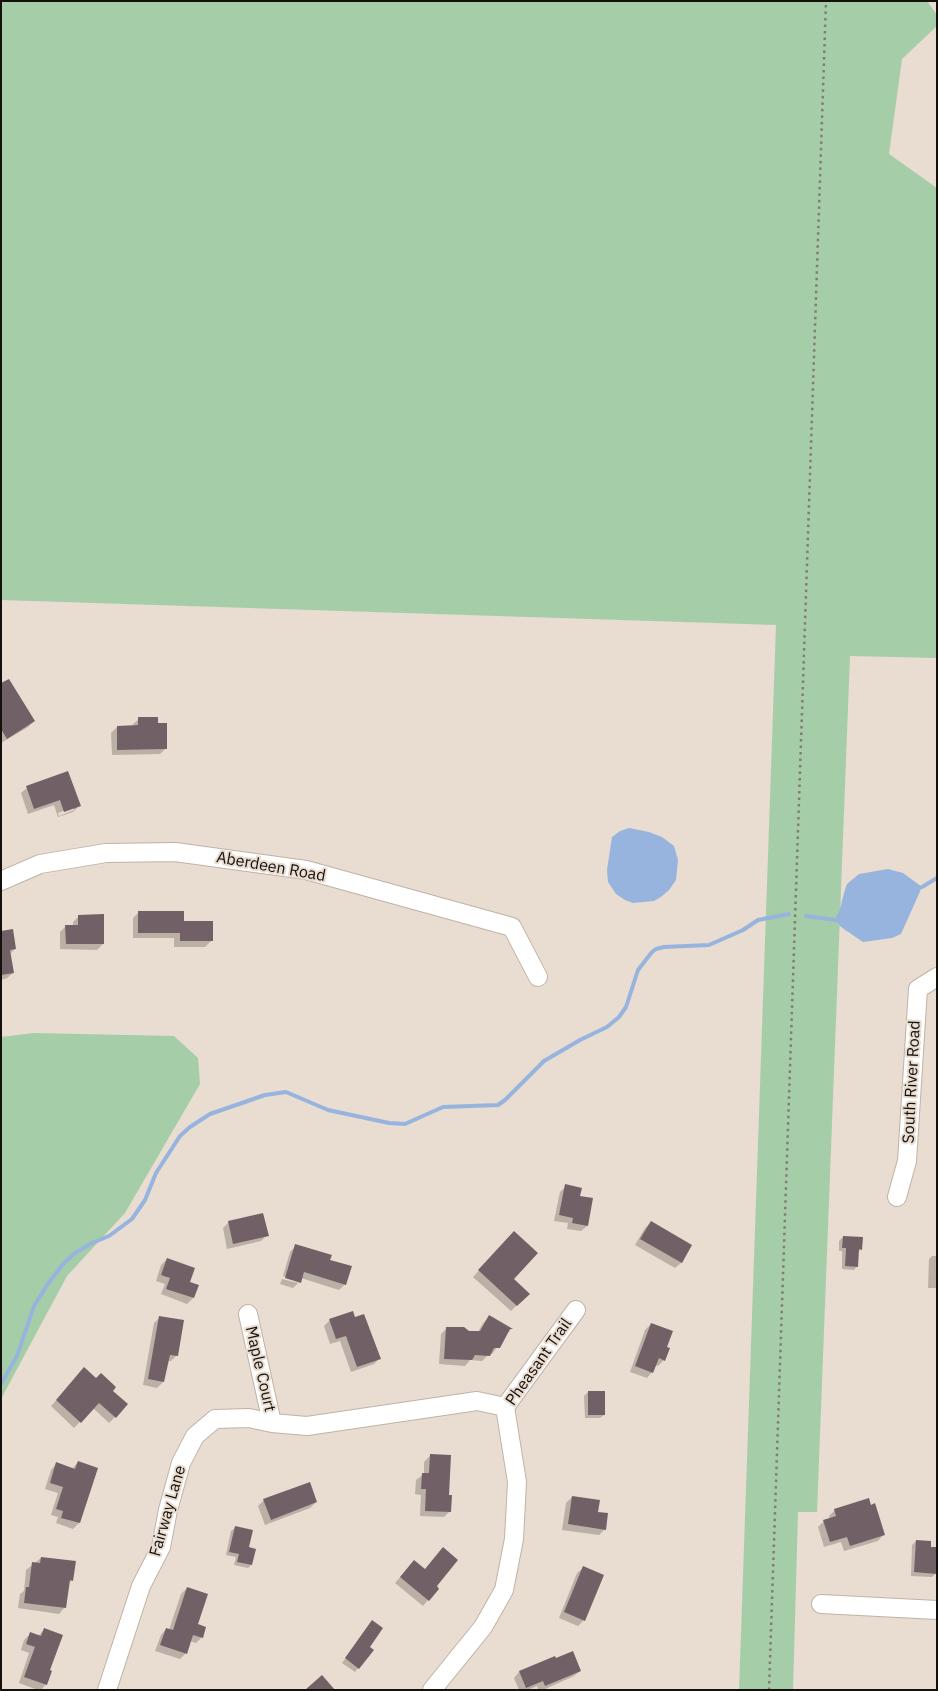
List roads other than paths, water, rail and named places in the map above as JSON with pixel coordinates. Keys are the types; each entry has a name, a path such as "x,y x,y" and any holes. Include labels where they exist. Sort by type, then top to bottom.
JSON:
{"street":[{"name":"Aberdeen Road","path":"1,881 40,864 106,853 175,852 306,870 512,927 538,977"},
{"name":"South River Road","path":"897,1197 907,1161 918,988 937,978"},
{"name":"Pheasant Trail","path":"432,1690 483,1626 504,1590 514,1539 517,1482 505,1407 576,1310"},
{"name":"Maple Court","path":"248,1314 272,1424"},
{"name":"Fairway Lane","path":"107,1690 142,1586 161,1547 168,1510 181,1463 195,1436 215,1419 249,1418 272,1424 307,1426 477,1401 505,1407"},
{"path":"821,1604 937,1610"}],"water":[{"path":"629,828 662,837 674,846 678,860 676,880 669,890 654,901 633,903 625,900 616,894 608,882 607,870 612,837 620,831"},
{"path":"888,869 903,873 922,887 901,934 892,938 863,942 841,927 835,920 847,884 859,874"}],"waterway":[{"path":"922,887 937,878"},
{"path":"1,1384 17,1356 34,1306 64,1263 75,1253 109,1236 132,1219 145,1200 156,1173 180,1136 210,1114 265,1095 286,1092 328,1110 389,1123 405,1124 443,1107 498,1105 544,1061 607,1027 619,1017 626,1007 638,970 656,949 709,945 743,930 758,920 789,914"},
{"path":"806,916 835,920"}]}
